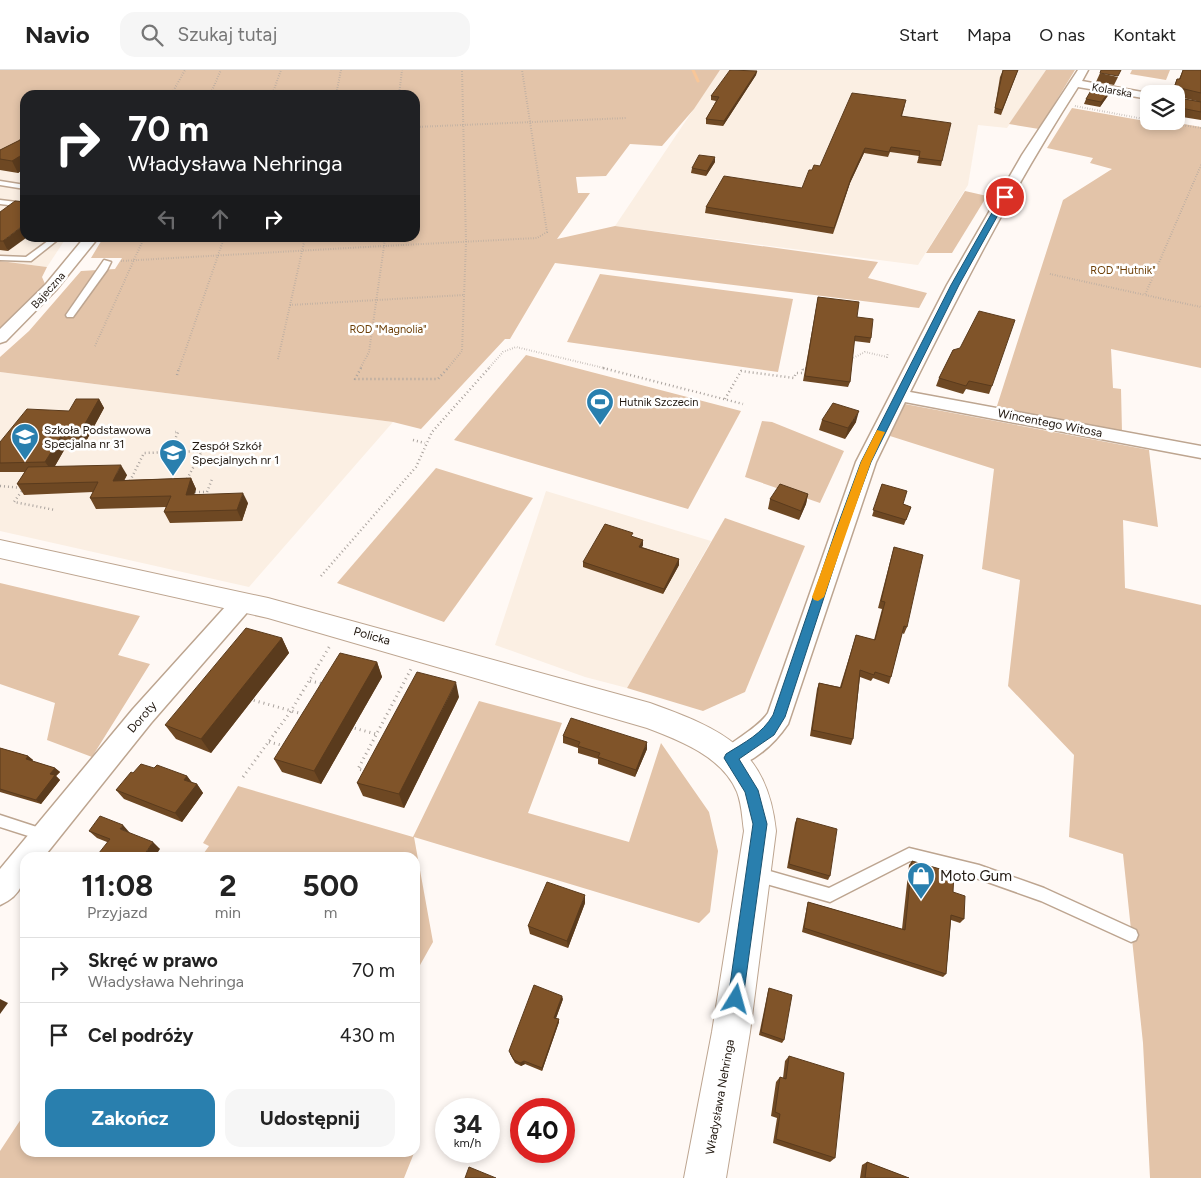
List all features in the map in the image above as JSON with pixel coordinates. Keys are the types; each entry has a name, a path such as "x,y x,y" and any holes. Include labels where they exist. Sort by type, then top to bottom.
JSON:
{"street":[{"path":"731,758 760,740 770,731 779,717 844,521 866,462 898,394 955,285 1012,183 1076,84 1083,70"},
{"name":"Kolarska","path":"1076,84 1140,95"},
{"name":"Bajeczna","path":"0,338 52,287 88,242"},
{"name":"Wincentego Witosa","path":"898,394 1201,452"},
{"name":"Policka","path":"0,549 243,602 637,712 695,732 714,743 731,758"},
{"name":"Doroty","path":"31,852 142,716 243,602"},
{"name":"Władysława Nehringa","path":"705,1178 728,1050 759,839 759,816 751,790 731,758"},
{"name":"Doroty","path":"0,891 20,866"}],"lane":[{"path":"0,183 20,186"},
{"path":"0,202 20,204"},
{"path":"0,258 28,258 50,242"},
{"path":"70,315 107,262"},
{"path":"0,821 44,835"},
{"path":"754,873 830,894 909,854 979,872 1044,895 1132,936"}],"path":[{"path":"174,90 185,70"},
{"path":"212,90 221,70"},
{"path":"274,90 281,70"},
{"path":"337,90 341,70"},
{"path":"400,90 402,70"},
{"path":"384,242 369,352 355,380 438,379 462,351 466,242 462,70"},
{"path":"121,260 537,238 547,232 522,70"},
{"path":"1062,104 1140,118"},
{"path":"420,127 627,118"},
{"path":"1185,126 1201,128"},
{"path":"1145,295 1201,165"},
{"path":"95,346 142,242"},
{"path":"177,375 223,242"},
{"path":"278,359 303,242"},
{"path":"1050,274 1201,307"},
{"path":"290,305 464,295"},
{"path":"321,576 416,466 425,443 432,432 502,352 516,347 527,348 743,404"},
{"path":"843,363 865,352 887,357 888,354"},
{"path":"726,399 741,371 794,378 796,373 802,374 804,368 812,369"},
{"path":"170,452 178,432 175,432"},
{"path":"413,440 425,443"},
{"path":"130,481 144,453 202,452 187,480"},
{"path":"195,492 207,492 212,479"},
{"path":"27,484 14,502 55,510"},
{"path":"0,486 24,488"},
{"path":"243,777 291,711 332,642"},
{"path":"375,774 358,769 414,664"},
{"path":"310,681 326,685"},
{"path":"243,698 310,716"},
{"path":"393,703 402,705"},
{"path":"347,726 376,734"},
{"path":"269,742 287,747"}],"shaded area":[{"path":"720,70 1046,70 1007,128 978,125 968,185 918,265 615,226"},
{"path":"20,148 20,242 63,242 47,267 0,261 0,159"},
{"name":"Zespół Szkół Specjalnych nr 1","path":"0,372 393,422 249,587 0,531"},
{"path":"546,491 711,541 627,688 585,677 495,645"}],"green space":[{"name":"ROD \"Magnolia\"","path":"0,70 720,70 694,109 662,146 630,144 606,176 576,177 578,193 590,193 557,239 615,226 878,262 868,278 927,293 919,308 555,263 510,339 505,339 421,429 393,422 0,372 0,357 29,331 81,271 115,269 122,258 91,258 101,242 420,242 420,90 20,90 20,148 0,159"},
{"path":"1046,70 1075,70 1039,129 1009,124"},
{"path":"1132,70 1170,70 1166,80 1130,74"},
{"name":"ROD \"Hutnik\"","path":"1072,108 1140,120 1140,130 1185,130 1185,124 1201,127 1201,368 1111,349 1113,388 1121,389 1122,432 996,409 1063,200 1112,169 1090,163 1093,158 1047,148"},
{"path":"965,191 987,196 952,253 926,253"},
{"path":"0,261 47,267 42,277 45,284 0,332"},
{"path":"600,274 793,299 778,372 567,342"},
{"name":"Hutnik Szczecin","path":"526,355 741,411 688,509 454,440"},
{"path":"905,404 1149,450 1158,527 1123,520 1125,588 1201,605 1201,1178 1150,1178 1143,1043 1123,854 1069,837 1074,755 1008,686 1020,580 982,569 994,469 890,436"},
{"path":"762,421 772,422 844,451 820,503 745,477"},
{"path":"436,468 533,498 444,622 337,583"},
{"path":"725,518 805,546 745,692 703,711 627,688"},
{"path":"0,583 140,616 118,655 150,664 92,757 47,740 55,703 0,684"},
{"path":"479,701 562,723 528,813 629,842 661,743 709,812 718,851 710,912 699,923 414,837 417,852 205,852 209,846 203,843 238,786 413,837"},
{"path":"420,870 433,942 420,965"},
{"path":"20,1121 20,1157 412,1157 404,1178 0,1178 0,1151"}],"building":[{"path":"730,70 757,71 724,121 706,119 719,97 711,96"},
{"path":"1003,70 1018,70 1002,110 995,108"},
{"path":"1101,70 1121,70 1118,76 1100,73"},
{"path":"1183,70 1201,70 1201,93 1185,89 1185,85 1175,85 1177,79 1180,79"},
{"path":"1093,87 1111,90 1101,102 1086,99"},
{"path":"852,93 906,100 901,116 951,123 942,161 919,158 920,151 891,147 889,152 865,148 851,178 834,228 706,207 724,176 802,188 809,170 812,170 814,165 820,166"},
{"path":"1185,99 1201,102 1201,112 1185,109"},
{"path":"20,140 20,156 12,161 0,159 0,150"},
{"path":"699,155 715,157 707,171 692,168"},
{"path":"15,201 20,202 20,228 3,241 0,241 0,212"},
{"path":"818,297 859,302 857,317 873,319 871,338 855,336 850,382 805,376"},
{"path":"979,311 1015,320 992,386 969,381 966,386 939,378 953,350 960,348"},
{"path":"76,399 99,399 78,436 61,436 45,462 0,463 0,442 27,409 69,411"},
{"path":"833,403 859,411 848,428 822,420"},
{"path":"121,465 113,481 191,478 186,495 243,493 237,510 164,512 171,496 90,498 98,482 17,484 28,467"},
{"path":"780,484 808,494 801,511 770,499"},
{"path":"882,484 907,491 903,504 911,507 906,520 873,510"},
{"path":"605,524 633,533 631,536 643,540 639,547 679,559 664,589 583,562"},
{"path":"894,547 923,555 907,627 904,626 891,677 875,672 874,675 860,670 853,739 812,730 819,683 841,688 856,635 875,640 885,602 881,601"},
{"path":"246,628 282,638 201,739 165,725"},
{"path":"340,653 377,662 314,771 274,759"},
{"path":"417,672 456,682 399,794 357,783"},
{"path":"571,718 647,742 636,770 598,757 600,753 578,746 580,742 563,736"},
{"path":"0,748 28,756 26,759 55,768 50,774 55,775 36,800 0,789"},
{"path":"141,764 154,768 157,765 187,776 184,780 197,784 175,813 116,790 131,772 133,773"},
{"path":"100,816 123,825 120,829 153,842 146,852 100,852 110,839 89,831"},
{"path":"797,818 837,829 830,876 789,864"},
{"path":"912,861 954,873 953,892 965,896 964,919 951,915 946,974 804,928 808,902 905,930"},
{"path":"547,882 585,895 567,941 528,926"},
{"path":"534,985 562,996 554,1018 559,1019 542,1068 524,1061 520,1063 514,1060 509,1051"},
{"path":"769,988 792,995 784,1040 761,1032"},
{"path":"789,1056 844,1073 835,1158 776,1139 780,1114 775,1112 780,1077 786,1079"},
{"path":"867,1162 909,1178 865,1178"},
{"path":"469,1167 496,1178 465,1178"}],"waterway":[{"path":"693,70 698,81"}],"slow traffic":[{"path":"818,597 866,462 881,432"}],"place":[{"name":"Hutnik Szczecin","path":"600,426"},
{"name":"Szkoła Podstawowa Specjalna nr 31","path":"25,461"},
{"name":"Zespół Szkół Specjalnych nr 1","path":"173,477"},
{"name":"Moto Gum","path":"921,900"}],"route":[{"path":"736,999 760,824 751,790 731,758 760,740 770,731 779,717 811,617 866,462 898,394 955,285 1005,197"}]}
